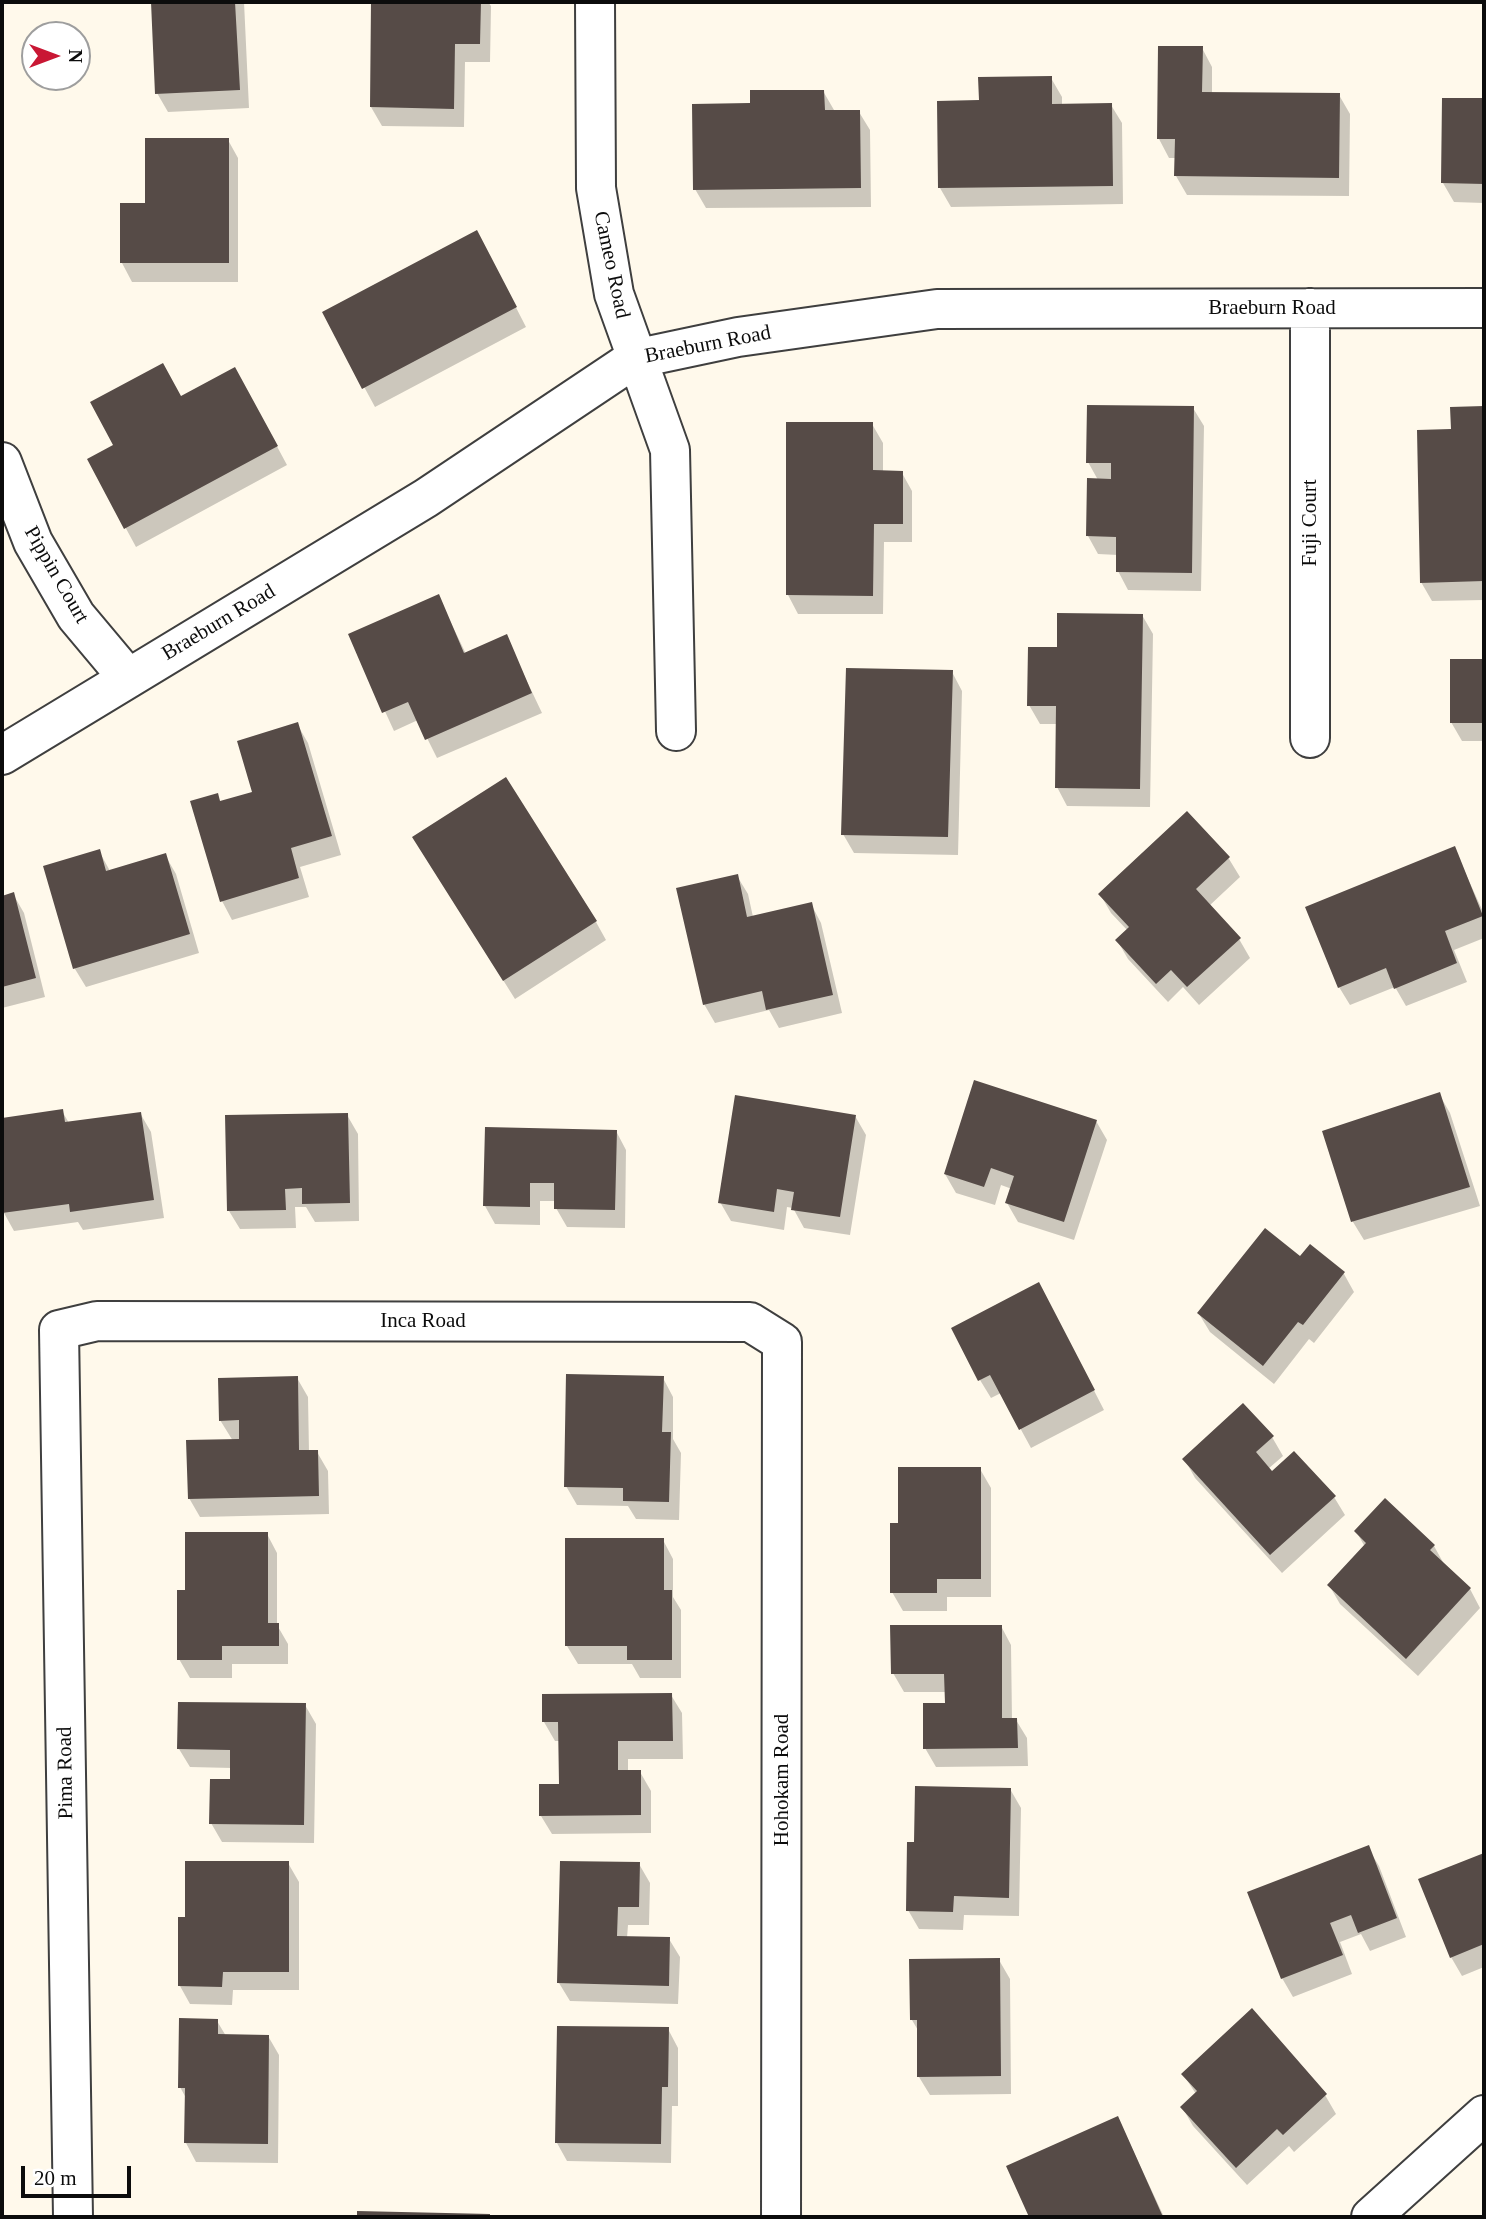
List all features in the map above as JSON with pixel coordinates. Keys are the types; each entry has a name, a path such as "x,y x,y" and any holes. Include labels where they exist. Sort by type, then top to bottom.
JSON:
{"street":[{"name":"Cameo Road","path":"595,2 596,188 614,294 634,359 670,450 676,731"},
{"name":"Fuji Court","path":"1310,308 1310,738"},
{"name":"Braeburn Road","path":"2,755 426,498 634,359 738,337 937,309 1484,308"},
{"name":"Pippin Court","path":"2,462 33,542 76,615 128,678"},
{"name":"Inca Road","path":"59,1330 97,1321 750,1322 782,1342"},
{"name":"Pima Road","path":"59,1330 73,2217"},
{"name":"Hohokam Road","path":"781,2217 782,1342"},
{"path":"1371,2217 1484,2115"}],"building":[{"path":"151,2 235,2 240,90 155,94"},
{"path":"371,2 481,2 480,44 455,44 454,109 370,107"},
{"path":"1158,46 1203,46 1202,92 1340,93 1339,178 1174,176 1175,139 1157,139"},
{"path":"1052,76 1052,104 1112,103 1113,186 938,188 937,101 979,100 978,77"},
{"path":"750,90 824,90 825,110 860,110 861,188 693,190 692,104 750,103"},
{"path":"1442,98 1484,98 1484,184 1441,183"},
{"path":"145,138 229,138 229,263 120,263 120,203 145,203"},
{"path":"477,230 517,307 362,389 322,312"},
{"path":"163,363 181,396 235,367 278,446 124,529 87,459 113,445 90,402"},
{"path":"1087,405 1194,406 1192,573 1116,572 1116,537 1086,536 1087,478 1111,479 1111,463 1086,463"},
{"path":"1484,406 1484,581 1420,583 1417,430 1451,429 1450,407"},
{"path":"786,422 873,422 873,470 903,471 903,524 874,524 873,596 786,595"},
{"path":"439,594 464,653 507,634 532,693 425,740 408,702 382,713 348,634"},
{"path":"1057,613 1143,614 1140,789 1055,788 1056,706 1027,706 1028,647 1057,647"},
{"path":"1450,659 1484,659 1484,723 1450,723"},
{"path":"846,668 953,670 948,837 841,835"},
{"path":"298,722 332,836 291,848 299,878 220,902 190,801 218,793 220,801 252,792 237,741"},
{"path":"506,777 597,921 503,981 412,837"},
{"path":"1187,811 1230,857 1196,889 1241,938 1187,987 1171,970 1156,984 1115,940 1129,927 1098,894"},
{"path":"1455,846 1483,916 1445,931 1457,963 1394,989 1386,968 1338,988 1305,907"},
{"path":"100,849 106,871 166,853 190,934 73,969 43,866"},
{"path":"738,874 747,917 812,902 833,995 766,1010 762,991 703,1005 676,888"},
{"path":"14,892 36,978 2,987 2,896"},
{"path":"974,1080 1097,1120 1064,1222 1005,1203 1014,1176 991,1168 984,1187 944,1174"},
{"path":"1440,1092 1470,1187 1351,1222 1322,1131"},
{"path":"735,1095 856,1115 840,1217 791,1210 794,1192 777,1189 774,1212 718,1203"},
{"path":"63,1109 65,1122 141,1112 154,1200 70,1212 69,1204 2,1213 2,1118"},
{"path":"348,1113 350,1203 302,1204 302,1188 285,1189 286,1210 227,1211 225,1115"},
{"path":"485,1127 617,1130 615,1210 554,1209 554,1183 530,1183 530,1207 483,1206"},
{"path":"1265,1228 1300,1256 1310,1244 1345,1272 1303,1325 1298,1322 1263,1366 1197,1313"},
{"path":"1039,1282 1095,1390 1019,1430 990,1375 978,1381 951,1328"},
{"path":"566,1374 664,1376 662,1432 671,1432 669,1502 623,1501 623,1488 564,1487"},
{"path":"298,1376 299,1450 318,1450 319,1496 188,1499 186,1440 239,1439 239,1420 219,1421 218,1378"},
{"path":"1243,1403 1274,1436 1256,1452 1272,1471 1294,1451 1336,1496 1270,1555 1182,1459"},
{"path":"898,1467 981,1467 981,1579 937,1579 937,1593 890,1593 890,1523 898,1523"},
{"path":"1385,1498 1435,1545 1430,1550 1471,1588 1406,1659 1327,1585 1366,1543 1354,1531"},
{"path":"185,1532 268,1532 268,1623 279,1623 279,1646 222,1646 222,1660 177,1660 177,1590 185,1590"},
{"path":"565,1538 664,1538 664,1590 672,1590 672,1660 627,1660 627,1646 565,1646"},
{"path":"890,1625 1002,1625 1002,1718 1017,1718 1018,1748 923,1749 923,1703 945,1703 944,1674 891,1674"},
{"path":"672,1693 673,1741 618,1741 618,1770 641,1770 641,1815 539,1816 539,1784 559,1784 558,1722 542,1722 542,1694"},
{"path":"178,1702 306,1703 304,1825 209,1824 210,1779 230,1779 230,1750 177,1749"},
{"path":"915,1786 1011,1788 1009,1898 954,1896 953,1912 906,1911 907,1842 914,1842"},
{"path":"1369,1845 1397,1918 1358,1933 1351,1915 1330,1923 1343,1955 1281,1979 1247,1892"},
{"path":"1484,1853 1484,1944 1450,1958 1418,1879"},
{"path":"185,1861 289,1861 289,1972 223,1972 222,1987 178,1986 178,1917 185,1917"},
{"path":"560,1861 640,1862 639,1907 618,1907 617,1936 670,1937 669,1986 557,1983"},
{"path":"1000,1958 1001,2076 917,2077 917,2020 910,2020 909,1959"},
{"path":"1252,2008 1327,2094 1283,2135 1277,2129 1236,2168 1180,2107 1197,2091 1181,2074"},
{"path":"179,2018 218,2019 218,2034 269,2035 268,2144 184,2143 185,2088 178,2088"},
{"path":"557,2026 669,2027 668,2087 662,2087 661,2144 555,2143"},
{"path":"1118,2116 1163,2217 1029,2217 1006,2166"},
{"path":"357,2211 490,2214 490,2217 357,2217"}]}
